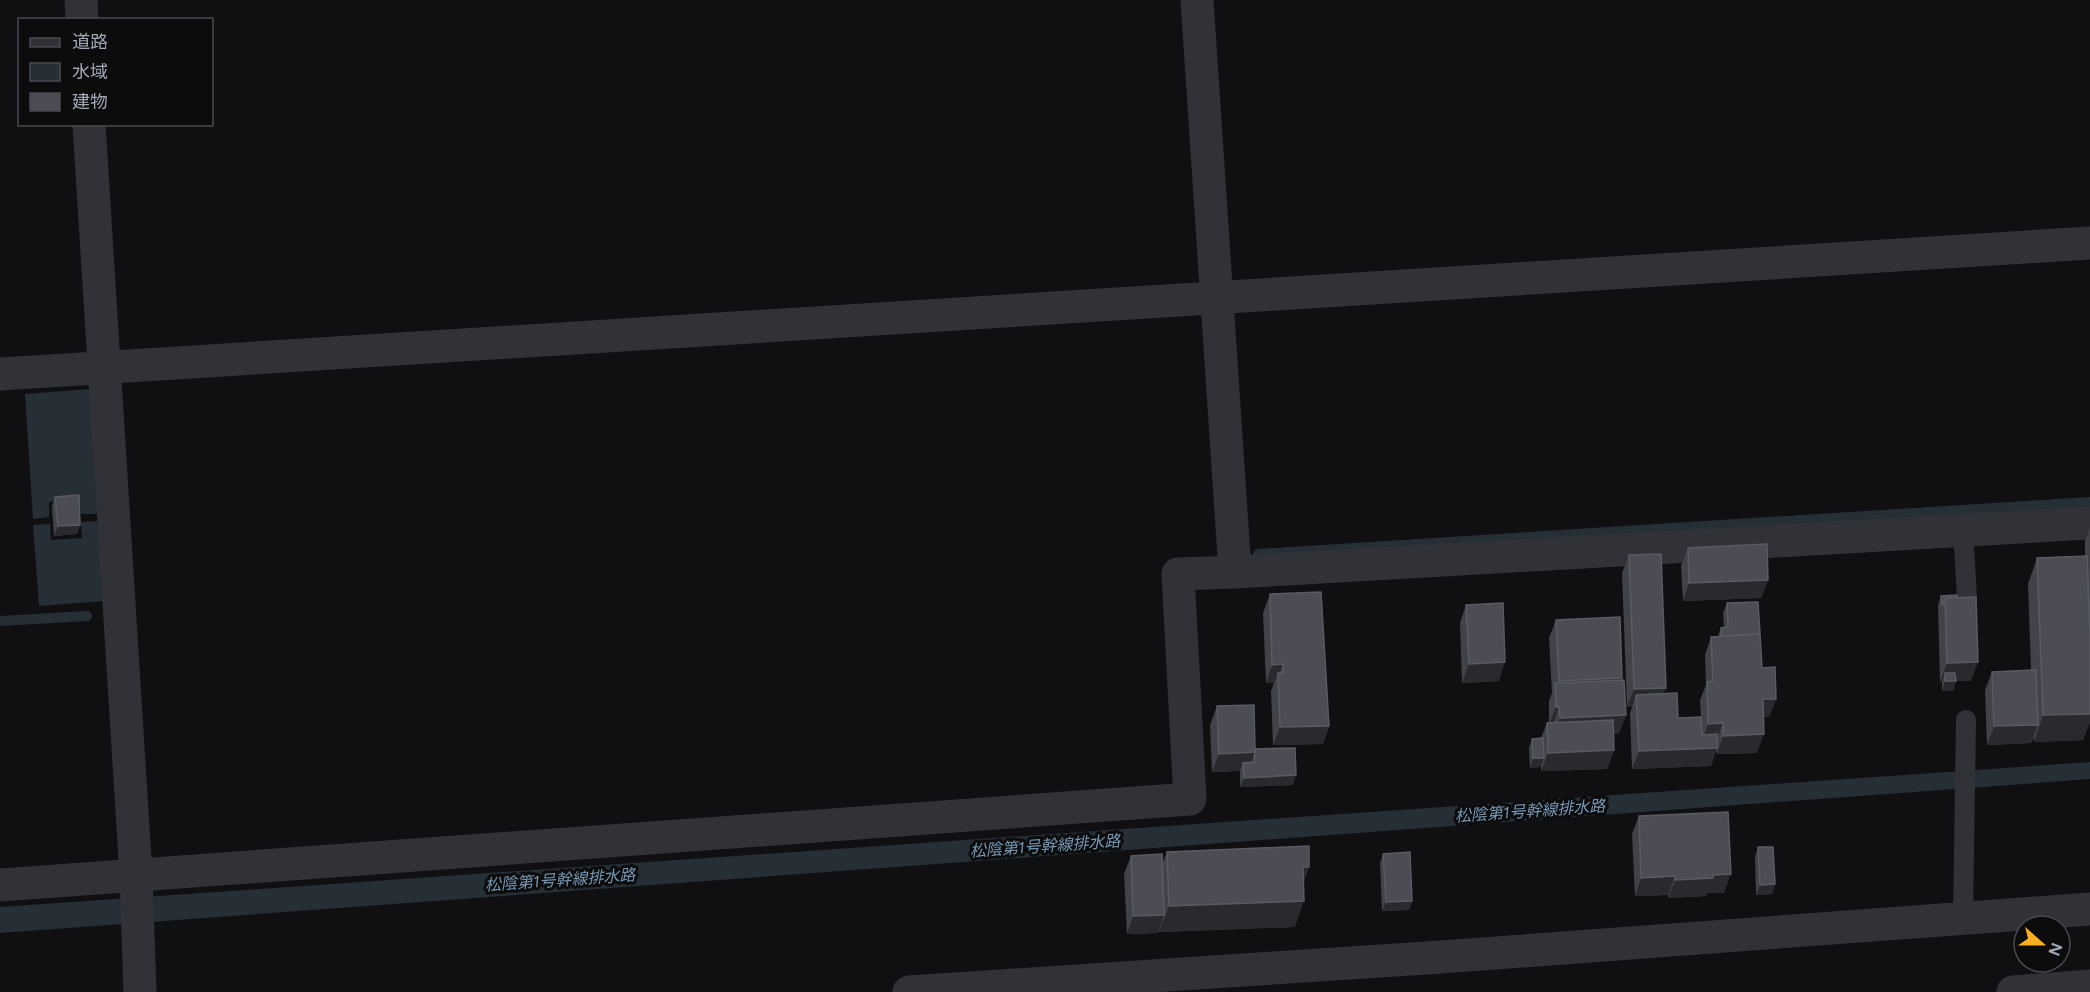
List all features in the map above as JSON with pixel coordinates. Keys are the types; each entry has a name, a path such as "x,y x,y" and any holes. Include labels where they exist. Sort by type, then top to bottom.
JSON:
{"street":[{"path":"81,0 82,18"},
{"path":"1197,0 1235,572"},
{"path":"89,126 136,875 141,992"},
{"path":"0,374 2090,243"},
{"path":"0,885 1190,798 1178,574 2090,523"},
{"path":"909,992 1441,957 2090,909"},
{"path":"2013,992 2090,986"}],"lane":[{"path":"1963,530 1967,598"},
{"path":"1963,919 1966,720"}],"water":[{"path":"90,389 98,514 81,514 79,499 49,502 49,517 33,519 25,394"},
{"path":"98,521 103,601 39,606 33,525 50,524 51,540 82,538 81,522"},
{"name":"松陰第1号幹線排水路","path":"2090,762 2090,779 0,933 0,907"}],"building":[{"path":"79,495 80,525 58,526 55,497"},
{"path":"1767,544 1768,580 1689,583 1688,548"},
{"path":"1661,554 1666,688 1634,689 1629,555"},
{"path":"2087,556 2090,714 2043,715 2037,558"},
{"path":"1321,592 1329,726 1280,727 1278,673 1283,673 1283,664 1272,665 1270,594"},
{"path":"1957,595 1957,598 1945,598 1942,606 1941,596"},
{"path":"1976,597 1978,662 1947,663 1945,598"},
{"path":"1758,602 1760,634 1721,636 1721,628 1728,627 1727,603"},
{"path":"1503,603 1505,662 1469,664 1466,605"},
{"path":"1620,617 1622,678 1559,681 1556,620"},
{"path":"1760,634 1762,668 1775,667 1776,699 1763,699 1764,734 1723,736 1723,723 1708,724 1707,682 1713,681 1711,637"},
{"path":"2036,670 2038,725 1994,726 1992,672"},
{"path":"1945,673 1955,673 1956,681 1945,681"},
{"path":"1624,680 1626,715 1560,718 1559,707 1556,707 1555,683"},
{"path":"1677,693 1678,718 1701,717 1702,735 1717,734 1717,748 1639,751 1636,695"},
{"path":"1254,705 1255,752 1219,754 1217,706"},
{"path":"1613,720 1614,750 1548,753 1547,723"},
{"path":"1543,738 1544,758 1533,758 1532,739"},
{"path":"1295,748 1296,775 1244,778 1243,763 1254,762 1255,749"},
{"path":"1728,812 1731,874 1713,875 1713,878 1675,880 1675,876 1641,878 1639,816"},
{"path":"1309,846 1309,867 1303,867 1304,901 1169,906 1167,852"},
{"path":"1758,847 1773,847 1775,884 1760,885"},
{"path":"1410,852 1412,901 1386,902 1383,854"},
{"path":"1162,854 1164,915 1133,916 1131,856"}],"waterway":[{"path":"1258,554 2090,502"},
{"path":"0,621 87,616"}]}
